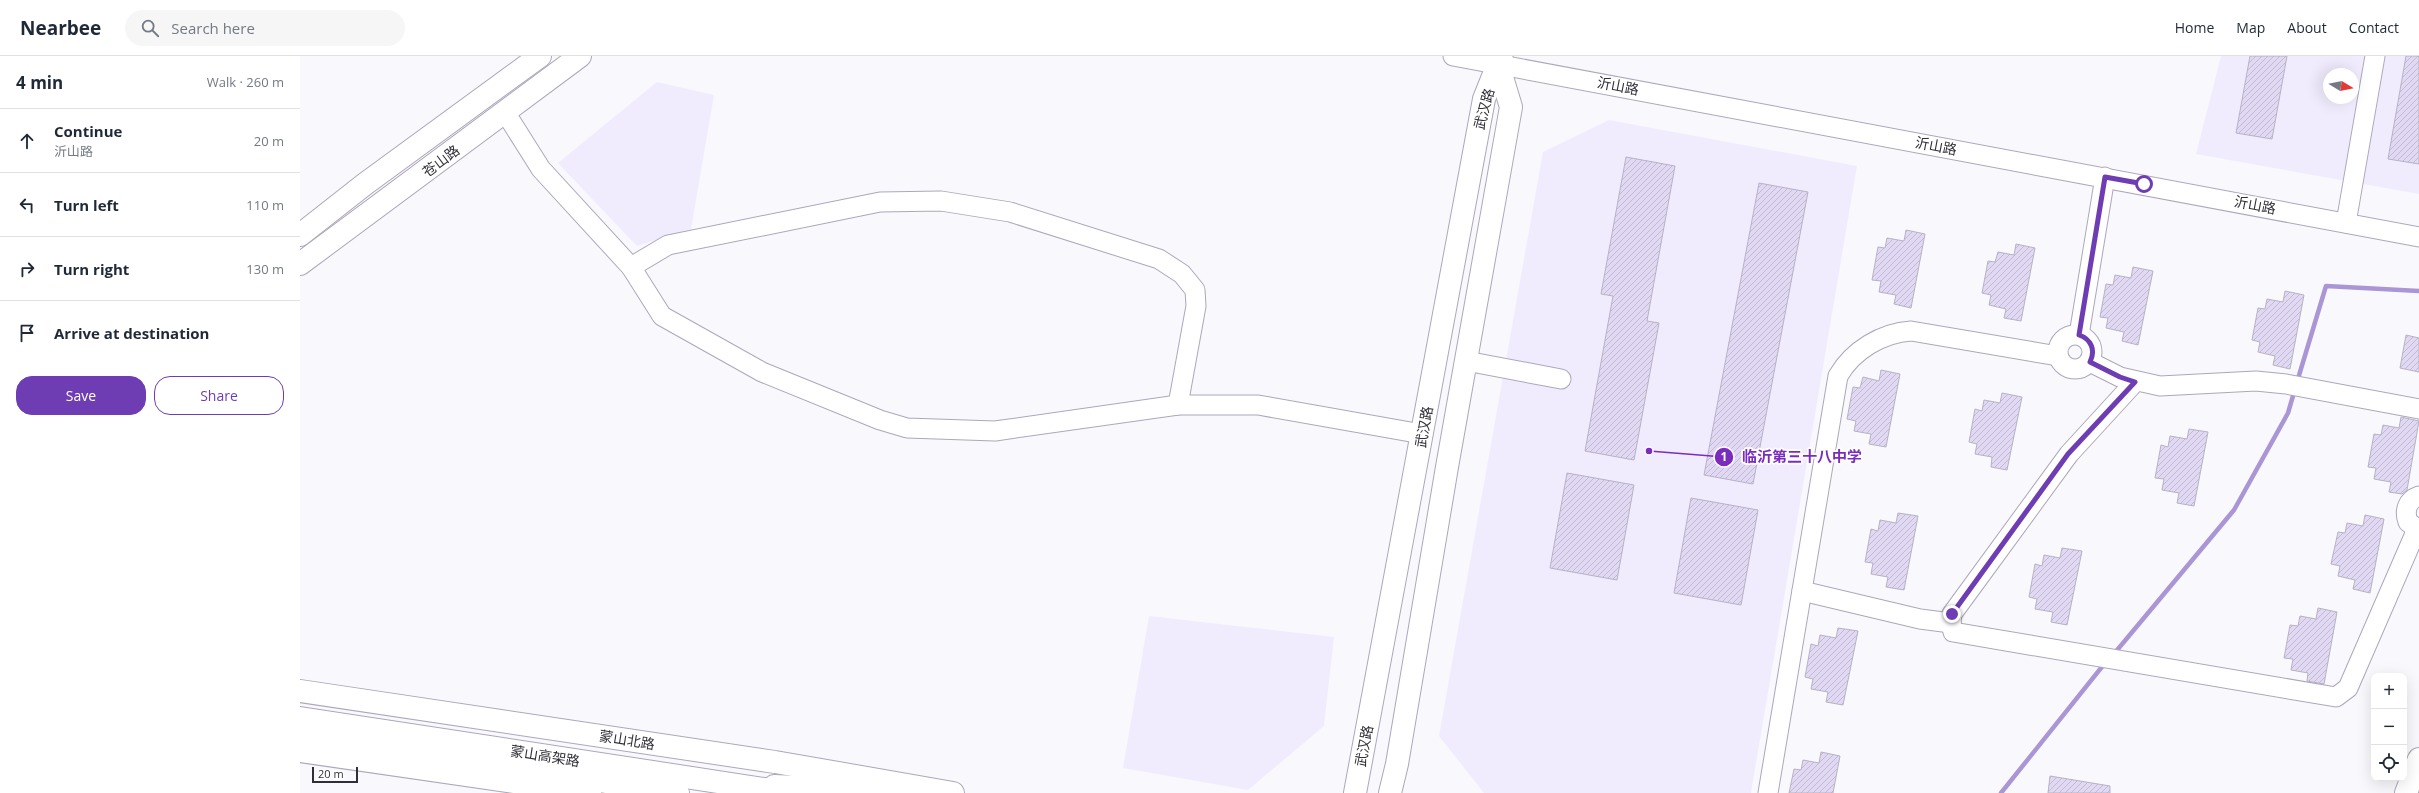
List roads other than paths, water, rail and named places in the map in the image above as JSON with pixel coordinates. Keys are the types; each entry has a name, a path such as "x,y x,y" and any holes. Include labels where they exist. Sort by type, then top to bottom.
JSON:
{"main road":[{"name":"苍山路","path":"300,235 364,184 540,56"},
{"name":"苍山路","path":"300,264 580,56"},
{"name":"武汉路","path":"1390,793 1398,764 1466,361 1511,108 1500,59"},
{"name":"武汉路","path":"1355,793 1484,99 1500,59"},
{"name":"蒙山北路","path":"300,691 775,762 953,793"},
{"name":"蒙山高架路","path":"300,718 790,793"},
{"name":"蒙山高架路","path":"300,735 678,793"},
{"path":"300,751 590,793"},
{"path":"2406,793 2419,759"},
{"path":"1398,764 1399,775 1407,793"},
{"path":"1344,793 1359,772"},
{"path":"726,783 928,793"}],"street":[{"name":"沂山路","path":"1453,56 1500,59 2419,237"},
{"path":"2346,223 2375,56"},
{"path":"505,112 541,169 631,267 662,316 762,372 880,420 907,428 995,431 1178,405 1258,405 1422,434"},
{"path":"2079,335 2105,177"},
{"path":"631,267 668,245 880,202 941,201 1010,212 1159,259 1182,274 1194,290 1196,306 1178,405"},
{"path":"1768,793 1838,376 1846,362 1858,350 1896,332 1911,330 2058,356"},
{"path":"2073,334 2079,335 2088,340 2092,345 2092,357 2090,362 2086,366 2075,370 2064,366 2058,356 2059,344 2073,334"},
{"path":"1466,361 1561,380"},
{"path":"2090,362 2120,377 2135,382 2160,386 2256,382 2286,384 2419,408"},
{"path":"2135,382 2068,454 1952,614 1950,623 1953,632 2336,697 2348,688 2418,530 2408,522 2406,511 2410,501 2419,496"},
{"path":"1802,591 1920,619 1950,623"}],"waterway":[{"path":"2297,382 2326,286 2419,291"},
{"path":"2113,655 2234,510 2288,413 2295,389"},
{"path":"2001,793 2105,663"}],"place":[{"name":"临沂第三十八中学","path":"1649,451"}]}
